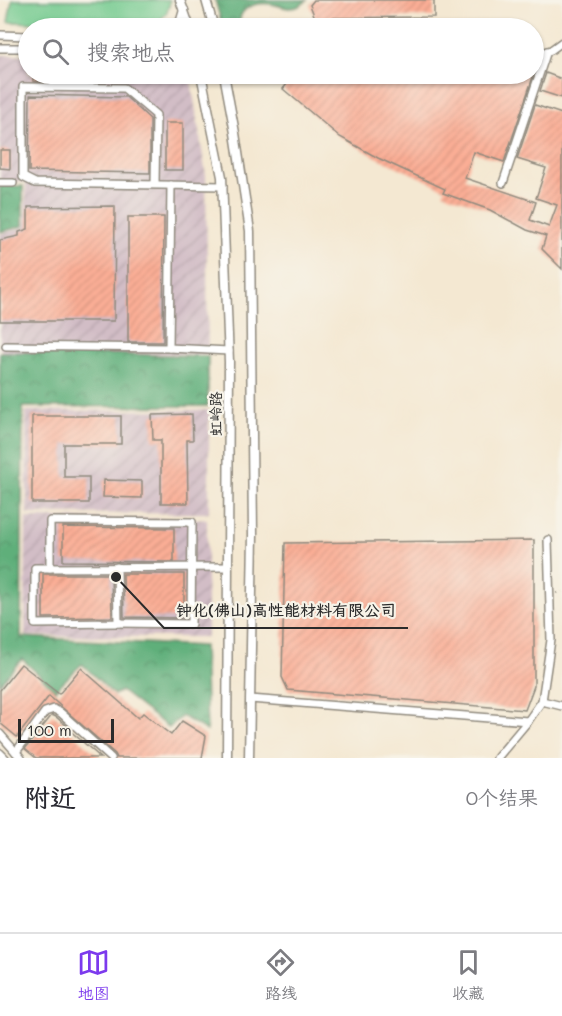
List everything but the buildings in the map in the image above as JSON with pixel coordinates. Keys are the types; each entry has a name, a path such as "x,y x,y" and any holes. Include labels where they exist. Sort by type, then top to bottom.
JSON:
{"main road":[{"path":"180,0 187,18"},
{"path":"206,0 211,18"},
{"path":"182,18 184,10"},
{"name":"虹岭路","path":"203,84 223,186 229,351 227,758"},
{"path":"226,84 250,231 253,535 249,758"}],"street":[{"path":"0,35 18,36"},
{"path":"544,52 562,42"},
{"path":"0,48 18,48"},
{"path":"544,60 547,51"},
{"path":"503,183 536,84"},
{"path":"154,185 156,115 124,88 23,87 23,177 34,183 154,185 171,185 223,186"},
{"path":"0,183 13,183"},
{"path":"169,348 171,185"},
{"path":"6,346 229,351"},
{"path":"50,568 50,521 192,522 191,567 190,624 35,624 35,568 50,568 117,567 191,567 228,567"},
{"path":"497,758 542,701 551,640 548,540"},
{"path":"117,567 118,623"},
{"path":"250,699 528,721"},
{"path":"542,701 562,706"},
{"path":"0,734 19,755 45,712 54,709 111,758"},
{"path":"0,753 5,758"}],"shaded area":[{"path":"0,55 18,55 18,84 192,84 206,176 208,354 2,352 0,347 0,234 25,227 26,182 0,181"},
{"path":"209,410 209,513 27,514 26,411"},
{"path":"26,518 207,519 207,637 25,636"}],"green space":[{"path":"12,0 170,0 168,9 162,18 18,18 18,22 8,22"},
{"path":"215,0 307,0 293,8 271,4 253,5 244,11 241,18 220,18"},
{"path":"0,186 23,186 23,226 0,232"},
{"path":"0,352 208,356 208,406 23,407 21,637 204,646 207,731 182,716 169,728 121,691 114,695 82,664 55,690 22,659 0,684"}],"place":[{"name":"钟化(佛山)高性能材料有限公司","path":"116,577"}]}
